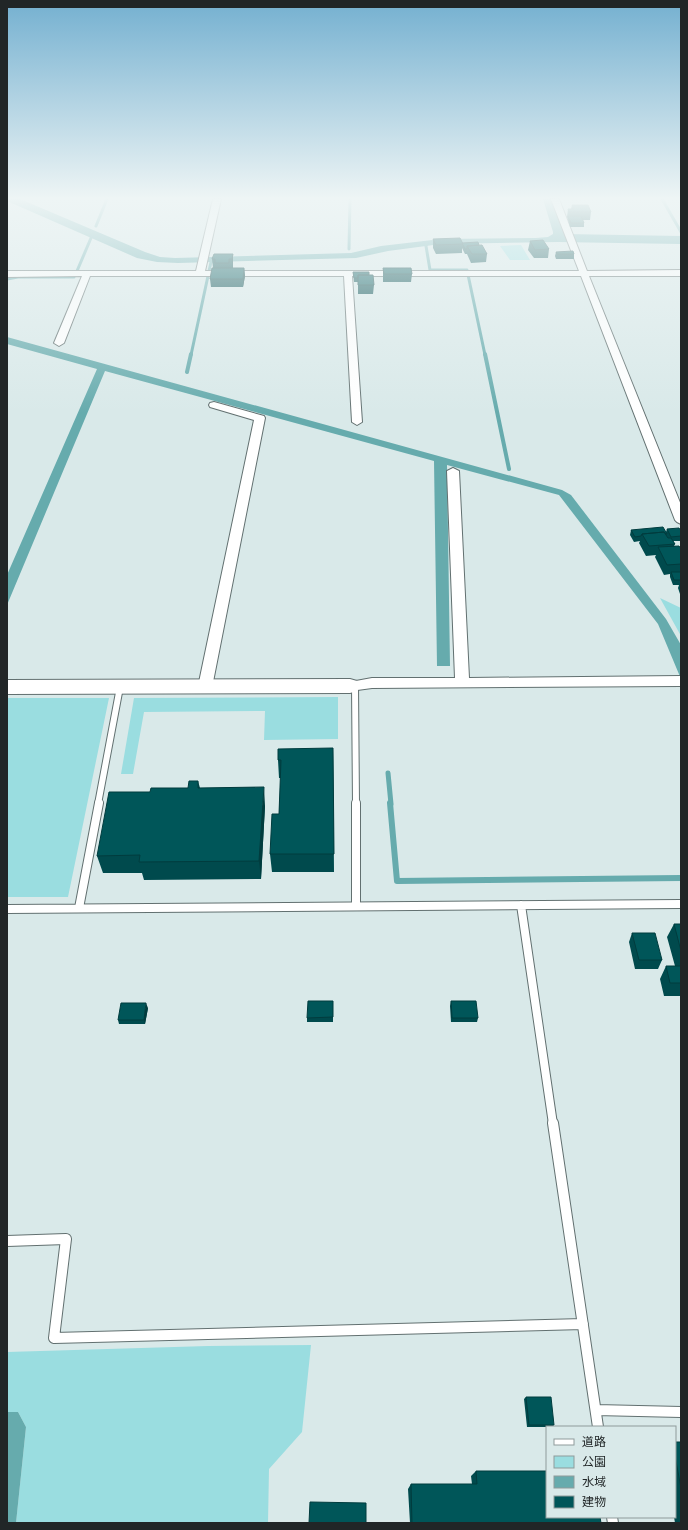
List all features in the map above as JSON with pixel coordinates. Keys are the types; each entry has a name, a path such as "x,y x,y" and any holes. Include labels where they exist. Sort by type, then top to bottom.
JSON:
{"street":[{"path":"583,270 681,520"},
{"path":"7,274 681,273"},
{"path":"59,343 87,274"},
{"path":"348,274 357,422"},
{"path":"205,687 260,418 214,405"},
{"path":"453,471 462,682"},
{"path":"7,687 352,686 372,683 680,681"}],"lane":[{"path":"352,686 356,906"},
{"path":"79,908 120,687"},
{"path":"7,909 681,904"},
{"path":"521,905 598,1426"},
{"path":"7,1241 66,1239 54,1338 582,1324"},
{"path":"596,1410 681,1412"}],"green space":[{"path":"660,598 681,608 681,636"},
{"path":"338,697 338,739 264,740 265,711 144,712 133,774 121,774 134,698"},
{"path":"7,698 109,698 68,897 7,897"},
{"path":"311,1345 302,1432 269,1469 268,1523 16,1523 26,1427 18,1412 7,1412 7,1352 208,1346"}],"water":[{"path":"7,337 562,490 571,495 666,619 681,645 681,679 658,624 559,495 447,465 450,666 437,666 434,461 105,371 7,605 7,575 97,369 7,344"},
{"path":"7,1412 18,1412 26,1427 16,1523 7,1523"}],"building":[{"path":"212,270 244,270 243,279 210,279"},
{"path":"383,270 411,270 412,274 384,274"},
{"path":"353,272 369,272 369,275 358,275 358,278 354,278"},
{"path":"358,275 373,275 374,285 358,285"},
{"path":"663,527 667,534 664,532 642,534 641,536 635,537 631,530"},
{"path":"679,528 681,531 681,536 671,537 667,529"},
{"path":"664,532 675,544 649,546 642,534"},
{"path":"679,546 681,549 681,564 667,565 658,547"},
{"path":"671,572 681,572 681,580 674,580"},
{"path":"333,748 334,854 270,854 272,814 279,814 281,760 278,760 278,749"},
{"path":"189,781 198,781 198,788 264,787 259,861 139,862 140,855 97,856 109,792 150,792 151,788 188,788"},
{"path":"674,924 681,924 681,951"},
{"path":"632,933 655,933 662,960 639,960"},
{"path":"666,966 681,966 681,983 670,983"},
{"path":"308,1001 333,1001 333,1017 307,1018"},
{"path":"451,1001 476,1001 478,1018 452,1018"},
{"path":"121,1003 146,1003 144,1020 118,1020"},
{"path":"526,1397 551,1397 554,1425 529,1425"},
{"path":"676,1442 681,1442 681,1488 676,1461"},
{"path":"476,1471 546,1471 546,1518 600,1518 601,1523 412,1523 411,1484 477,1484"},
{"path":"310,1502 366,1503 366,1523 309,1523"}],"waterway":[{"path":"191,355 209,270"},
{"path":"467,270 485,355"},
{"path":"7,279 18,277 74,277"},
{"path":"187,372 191,354"},
{"path":"485,354 509,469"},
{"path":"388,773 391,804"},
{"path":"390,803 397,881 681,878"}]}
